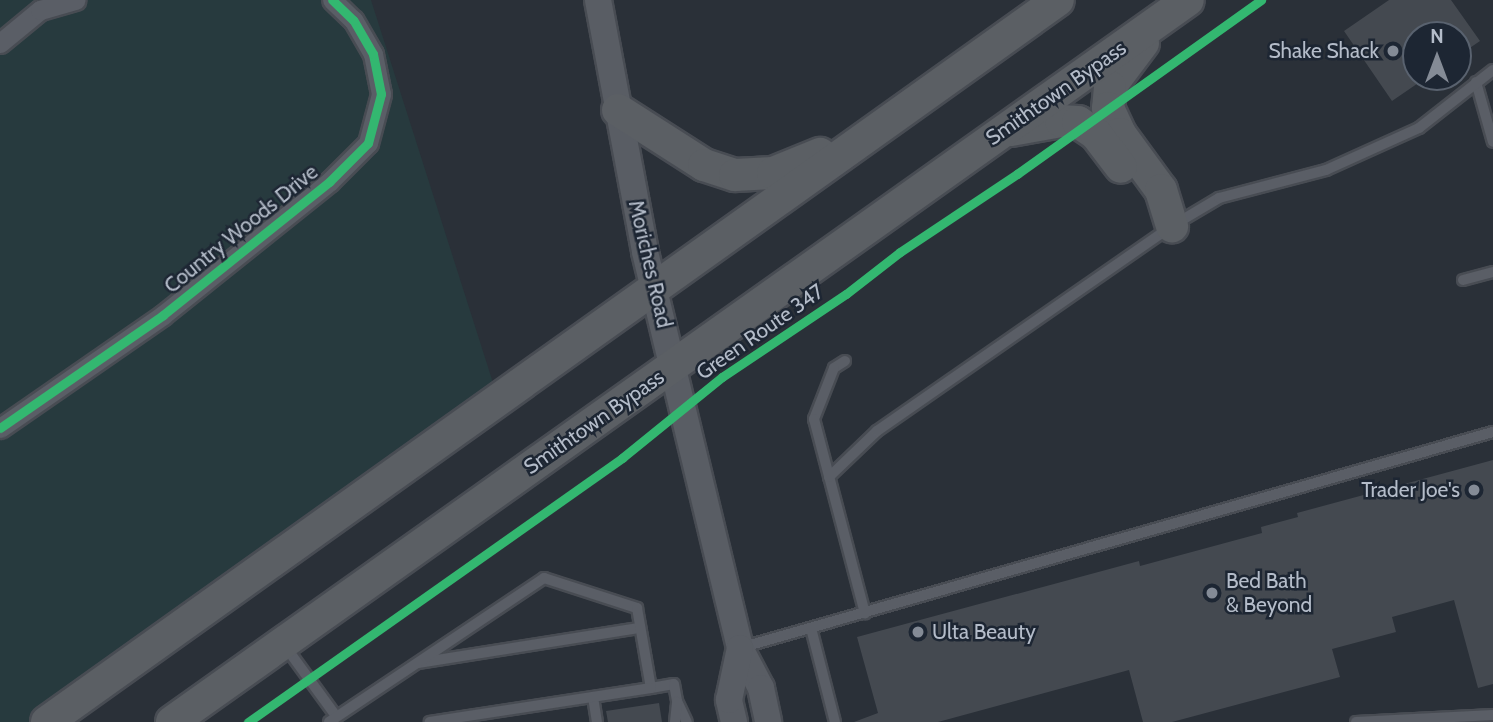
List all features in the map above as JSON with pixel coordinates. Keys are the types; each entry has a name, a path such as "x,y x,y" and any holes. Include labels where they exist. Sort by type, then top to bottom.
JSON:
{"highway":[{"path":"47,722 1058,0"},
{"name":"Smithtown Bypass","path":"172,722 1188,0"},
{"path":"1162,19 1115,80 1107,101 1120,134 1161,190 1172,226"},
{"path":"618,110 704,165 748,176 785,170 888,121"},
{"path":"1001,132 1061,121 1078,122 1096,134 1145,201 1172,226"}],"main road":[{"name":"Moriches Road","path":"598,0 654,289 740,648 761,688 768,722"},
{"name":"Moriches Road","path":"734,722 729,700 740,648"}],"street":[{"path":"0,43 40,10 76,0"},
{"name":"Country Woods Drive","path":"0,428 163,315 329,181 368,143 382,94 373,54 353,20 332,0"}],"lane":[{"path":"829,477 877,431 898,415 1172,226 1219,198 1326,170 1419,128 1493,70"},
{"path":"1476,82 1493,142"},
{"path":"1463,280 1493,272"},
{"path":"845,360 834,368 814,419 864,613"},
{"path":"740,648 1493,432"},
{"path":"283,643 332,719 544,578 637,608 651,688"},
{"path":"414,664 640,628"},
{"path":"811,628 835,722"},
{"path":"430,722 674,684 677,701 676,722"},
{"path":"593,697 597,722"},
{"path":"677,701 687,722"},
{"path":"1356,722 1493,715"}],"green space":[{"path":"0,0 371,0 495,389 60,722 0,722"}],"building":[{"path":"1389,0 1451,0 1466,21 1402,21 1402,91 1407,91 1392,101 1344,31"},
{"path":"1472,30 1480,41 1472,46"},
{"path":"1493,460 1493,684 1478,688 1454,600 1392,617 1396,632 1332,649 1340,677 1172,722 1143,722 1129,670 938,722 854,722 878,713 857,637 1139,561 1140,566 1262,533 1261,527 1298,517 1297,513"},
{"path":"659,703 662,722 608,722 606,711"}],"cycle path":[{"path":"0,428 163,315 329,182 368,143 381,94 373,54 353,20 332,0"},
{"name":"Green Route 347","path":"248,722 622,458 722,377 846,294 900,252 1017,174 1261,0"}],"place":[{"name":"Shake Shack","path":"1393,51"},
{"name":"Trader Joe's","path":"1474,490"},
{"name":"Bed Bath & Beyond","path":"1212,593"},
{"name":"Ulta Beauty","path":"918,632"}]}
